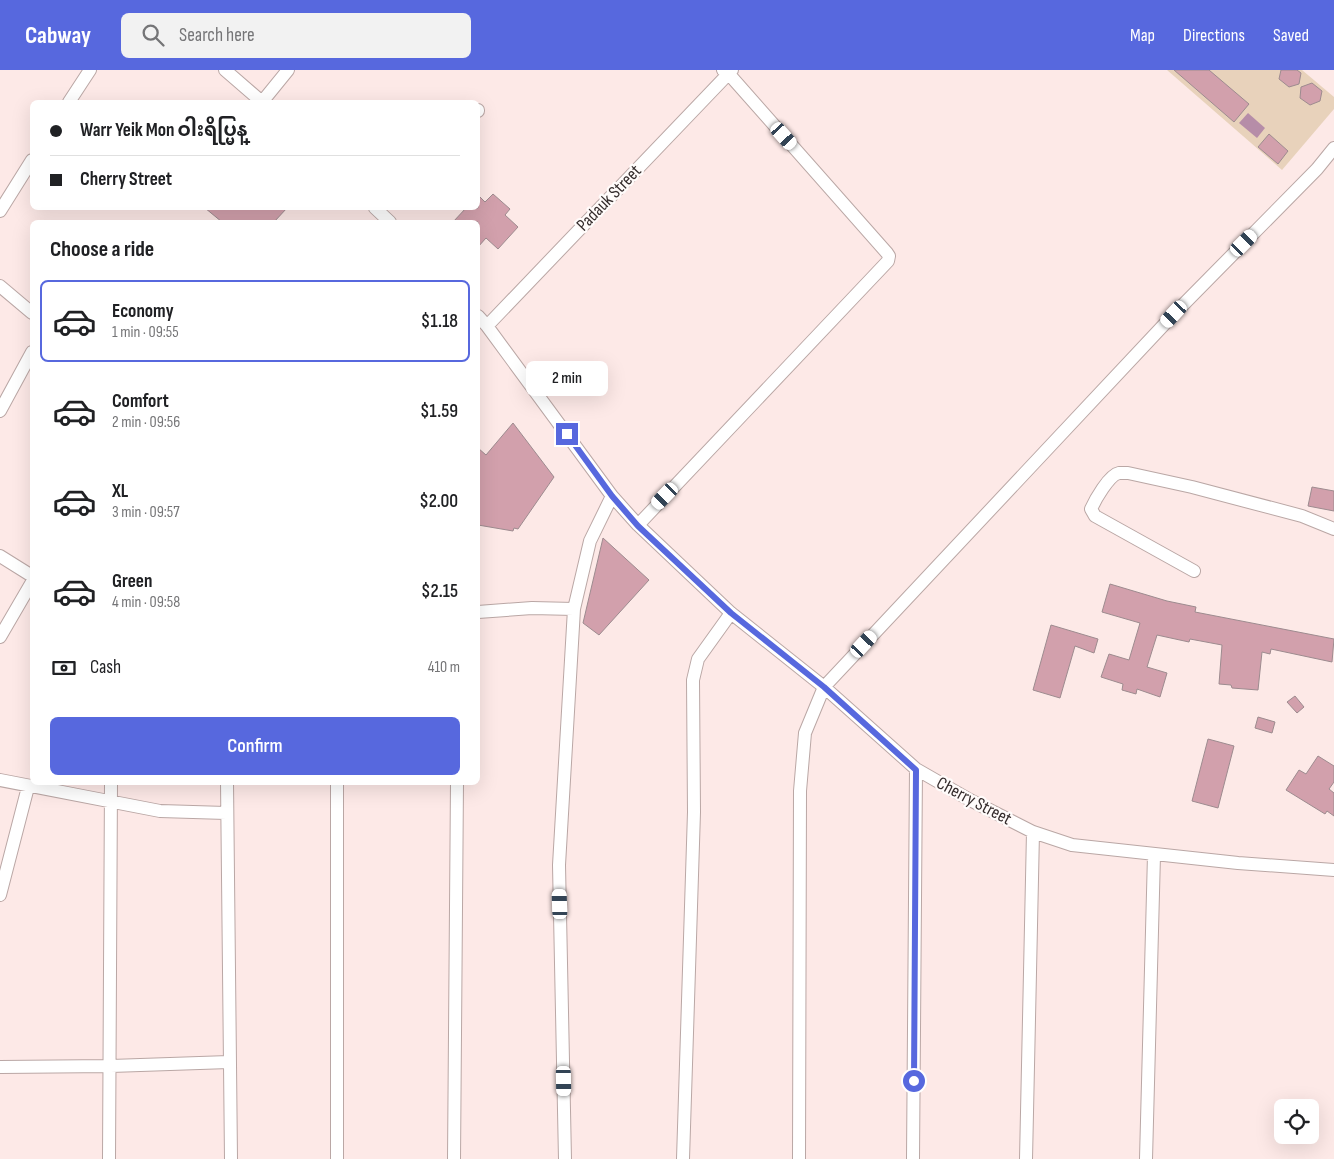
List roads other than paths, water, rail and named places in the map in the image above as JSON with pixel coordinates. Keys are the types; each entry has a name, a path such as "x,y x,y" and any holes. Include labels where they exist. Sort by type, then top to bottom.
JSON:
{"street":[{"path":"70,100 90,70"},
{"path":"225,70 260,100"},
{"path":"264,100 288,70"},
{"path":"638,526 888,261 889,256 728,71"},
{"name":"Padauk Street","path":"487,326 728,71"},
{"path":"799,1159 800,791 805,733 824,687 1168,321 1317,169 1334,148"},
{"path":"0,211 30,163"},
{"path":"0,286 30,311"},
{"name":"Cherry Street","path":"480,318 612,496 638,526 731,613 824,687 916,770 1032,832 1072,845 1154,855 1334,870"},
{"path":"0,411 30,356"},
{"path":"1194,572 1095,516 1091,509 1112,476 1128,473 1192,487 1302,516 1334,529"},
{"path":"565,1159 559,865 574,609 590,541 612,496"},
{"path":"0,556 30,575"},
{"path":"0,637 30,585"},
{"path":"480,612 532,608 574,609"},
{"path":"683,1159 694,812 694,680 698,659 731,613"},
{"path":"913,1159 916,770"},
{"path":"0,780 110,803 160,811 226,813"},
{"path":"109,1159 111,785"},
{"path":"226,785 231,1159"},
{"path":"337,785 338,1159"},
{"path":"454,1159 457,785"},
{"path":"0,895 28,787"},
{"path":"1026,1159 1032,832"},
{"path":"1146,1159 1154,855"},
{"path":"0,1067 229,1062"}]}
